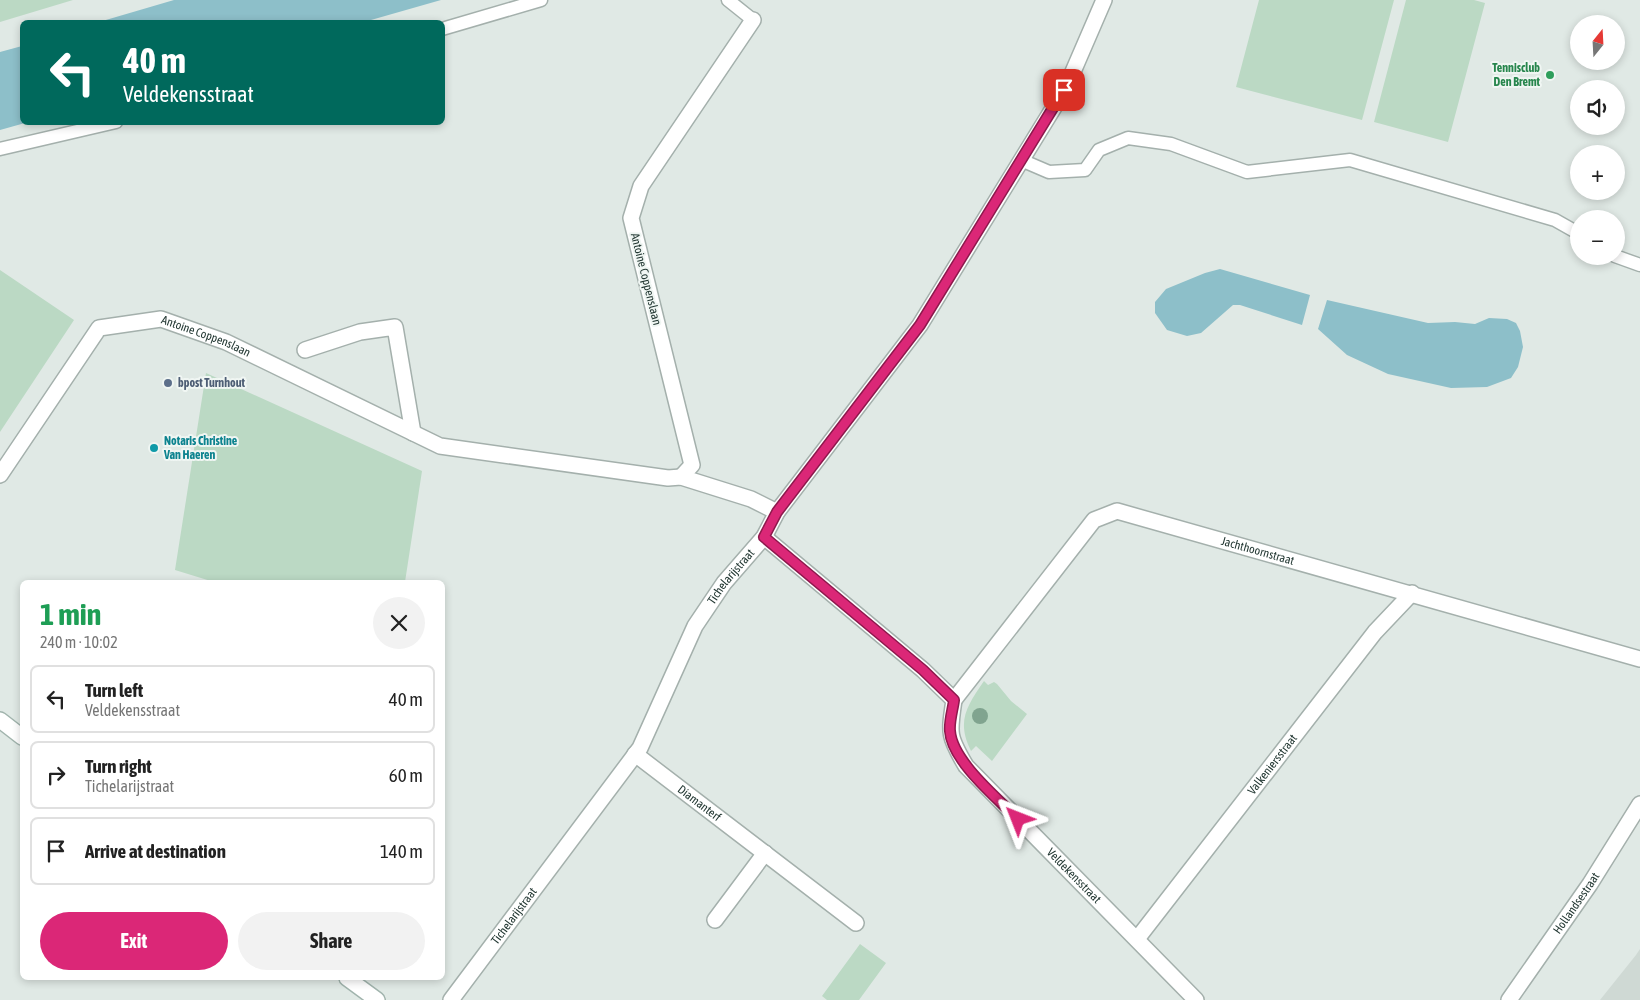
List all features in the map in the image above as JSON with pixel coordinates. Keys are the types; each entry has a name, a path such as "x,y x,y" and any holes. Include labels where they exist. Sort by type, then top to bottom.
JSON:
{"street":[{"name":"Tichelarijstraat","path":"451,1000 640,748 695,626 724,583 764,537 777,512 920,325 1069,81 1104,0"},
{"name":"Antoine Coppenslaan","path":"681,477 692,465 631,218 641,186 753,20"},
{"name":"Antoine Coppenslaan","path":"0,475 98,328 161,319 226,342 440,446 668,478 681,477 751,499 777,512"},
{"path":"305,350 360,332 395,327 413,433"},
{"name":"Jachthoornstraat","path":"954,700 1094,520 1117,512 1412,593 1640,659"},
{"path":"764,537 923,670 954,700"},
{"name":"Valkeniersstraat","path":"1137,939 1375,632 1412,593"},
{"name":"Veldekensstraat","path":"954,700 950,730 954,748 966,766 1196,1000"},
{"path":"0,720 20,735"},
{"name":"Diamanterf","path":"635,754 856,923"},
{"name":"Hollandsestraat","path":"1509,1000 1590,884 1640,804"},
{"path":"716,920 765,853"},
{"path":"350,980 377,1000"}],"lane":[{"path":"445,28 541,0"},
{"name":"Antoine Coppenslaan","path":"728,0 753,20"},
{"path":"0,149 103,125"},
{"path":"1021,160 1050,172 1085,170 1100,150 1128,138 1171,144 1247,172 1350,160 1555,220 1570,228"},
{"path":"1625,260 1640,265"}],"shaded area":[{"path":"1640,949 1640,1000 1600,1000 1636,955"}],"green space":[{"path":"0,0 73,0 0,22"},
{"path":"1259,0 1394,0 1362,120 1236,87"},
{"path":"1406,0 1474,0 1485,3 1448,142 1374,122"},
{"path":"0,270 74,320 0,432"},
{"path":"206,373 422,471 405,580 208,580 175,570"},
{"path":"984,681 988,685 994,682 997,684 1011,701 1027,714 992,761 976,746 971,751 964,731 968,706"},
{"path":"860,944 886,963 859,1000 827,1000 822,996"}],"water":[{"path":"174,0 441,0 371,20 106,20"},
{"path":"20,47 20,124 0,130 0,52"},
{"path":"1220,269 1310,295 1302,325 1240,305 1233,305 1201,333 1187,336 1167,330 1155,313 1155,302 1166,289"},
{"path":"1327,300 1428,323 1455,322 1475,324 1489,318 1507,319 1516,323 1520,331 1523,347 1518,367 1511,378 1487,387 1451,388 1388,374 1347,355 1318,329"}],"place":[{"name":"Tennisclub Den Bremt","path":"1550,75"},
{"name":"bpost Turnhout","path":"168,383"},
{"name":"Notaris Christine Van Haeren","path":"154,448"}],"route":[{"path":"1018,819 966,766 954,748 950,730 954,700 923,670 764,537 777,512 920,325 1064,90"}]}
